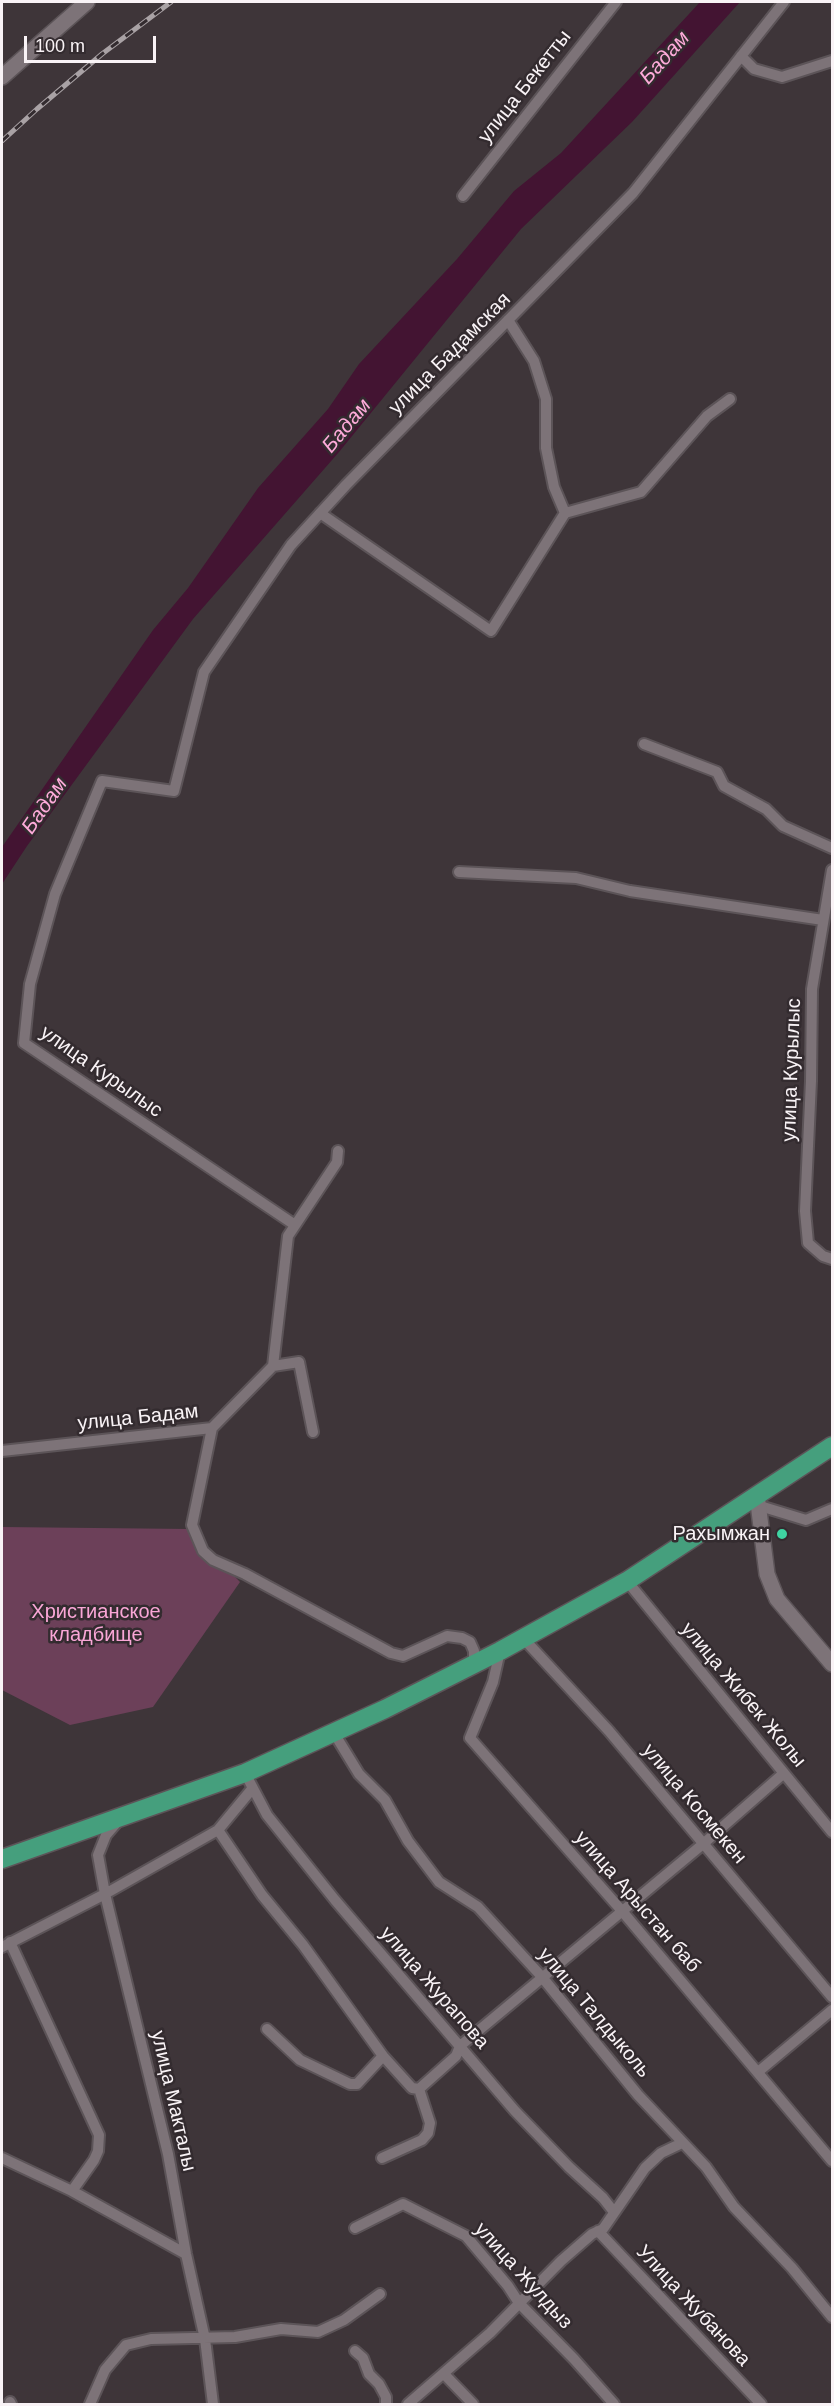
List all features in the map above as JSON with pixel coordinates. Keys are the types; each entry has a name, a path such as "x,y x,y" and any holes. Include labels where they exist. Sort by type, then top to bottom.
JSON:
{"highway":[{"path":"2,1860 123,1815 249,1781 334,1733 500,1651 627,1581 758,1501 832,1446"}],"street":[{"path":"2,77 87,2"},
{"name":"улица Бекетты","path":"463,196 616,2"},
{"name":"улица Бадамская","path":"174,791 204,672 291,544 633,193 784,2"},
{"path":"741,56 754,69 782,77 832,61"},
{"path":"508,320 534,361 546,399 546,448 554,487 566,513"},
{"path":"320,513 491,631 566,513 641,492 707,416 730,399"},
{"path":"644,744 717,772 724,786 766,808 783,826 832,848"},
{"name":"улица Курылыс","path":"174,791 102,781 55,894 30,984 24,1043 295,1225"},
{"name":"улица Курылыс","path":"832,870 812,989 811,1081 805,1211 808,1243 823,1256 832,1259"},
{"path":"459,872 576,878 630,891 823,920"},
{"path":"313,1431 299,1362 273,1366 288,1236 337,1162 338,1151"},
{"name":"улица Бадам","path":"2,1451 212,1428 273,1366"},
{"path":"212,1428 192,1525 203,1551 213,1560 245,1574 391,1653 403,1656 447,1636 462,1638 470,1642 474,1652 474,1664"},
{"path":"832,1509 806,1520 758,1501 767,1574 777,1599 832,1664"},
{"name":"улица Жибек Жолы","path":"627,1581 832,1832"},
{"name":"улица Космекен","path":"523,1638 609,1731 832,1997"},
{"name":"улица Арыстан баб","path":"500,1651 494,1682 470,1738 622,1911 832,2161"},
{"name":"улица Талдыколь","path":"334,1733 358,1774 385,1800 408,1841 439,1882 478,1907 542,1977 638,2095 705,2168 735,2207 792,2268 832,2316"},
{"path":"218,1830 262,1895 303,1945 383,2056 412,2088 419,2089 456,2056 460,2046 703,1844 784,1773"},
{"path":"72,2191 94,2160 98,2151 99,2135 6,1945 105,1894 218,1830 249,1781"},
{"name":"улица Журапова","path":"249,1781 267,1815 335,1900 515,2111 569,2167 603,2198 614,2212"},
{"name":"улица Макталы","path":"123,1815 106,1835 98,1855 105,1894 168,2154 186,2254 205,2338 213,2404"},
{"path":"758,2072 832,2010"},
{"path":"267,2029 300,2060 350,2084 357,2084 383,2056"},
{"path":"382,2158 422,2140 428,2133 430,2123 419,2089"},
{"path":"408,2404 490,2333 561,2261 603,2229 645,2168 661,2153 682,2143"},
{"path":"2,2158 72,2191 186,2254"},
{"name":"улица Жулдыз","path":"355,2228 403,2204 466,2236 519,2302 614,2404"},
{"name":"Улица Жубанова","path":"598,2231 761,2404"},
{"path":"90,2404 105,2370 126,2345 151,2338 236,2337 281,2329 318,2332 344,2320 380,2294"},
{"path":"355,2351 363,2358 369,2374 379,2384 386,2404"},
{"path":"444,2374 473,2404"}],"green space":[{"name":"Христианское кладбище","path":"2,1527 189,1529 240,1582 153,1707 70,1725 2,1690"}],"water":[{"name":"Бадам","path":"700,2 740,2 632,122 521,229 339,452 193,619 27,846 2,884 2,847 153,630 188,588 258,488 328,409 359,364 457,259 514,191 561,153"}],"railway":[{"path":"2,141 102,54 171,2"}],"place":[{"name":"Рахымжан","path":"782,1534"}]}
